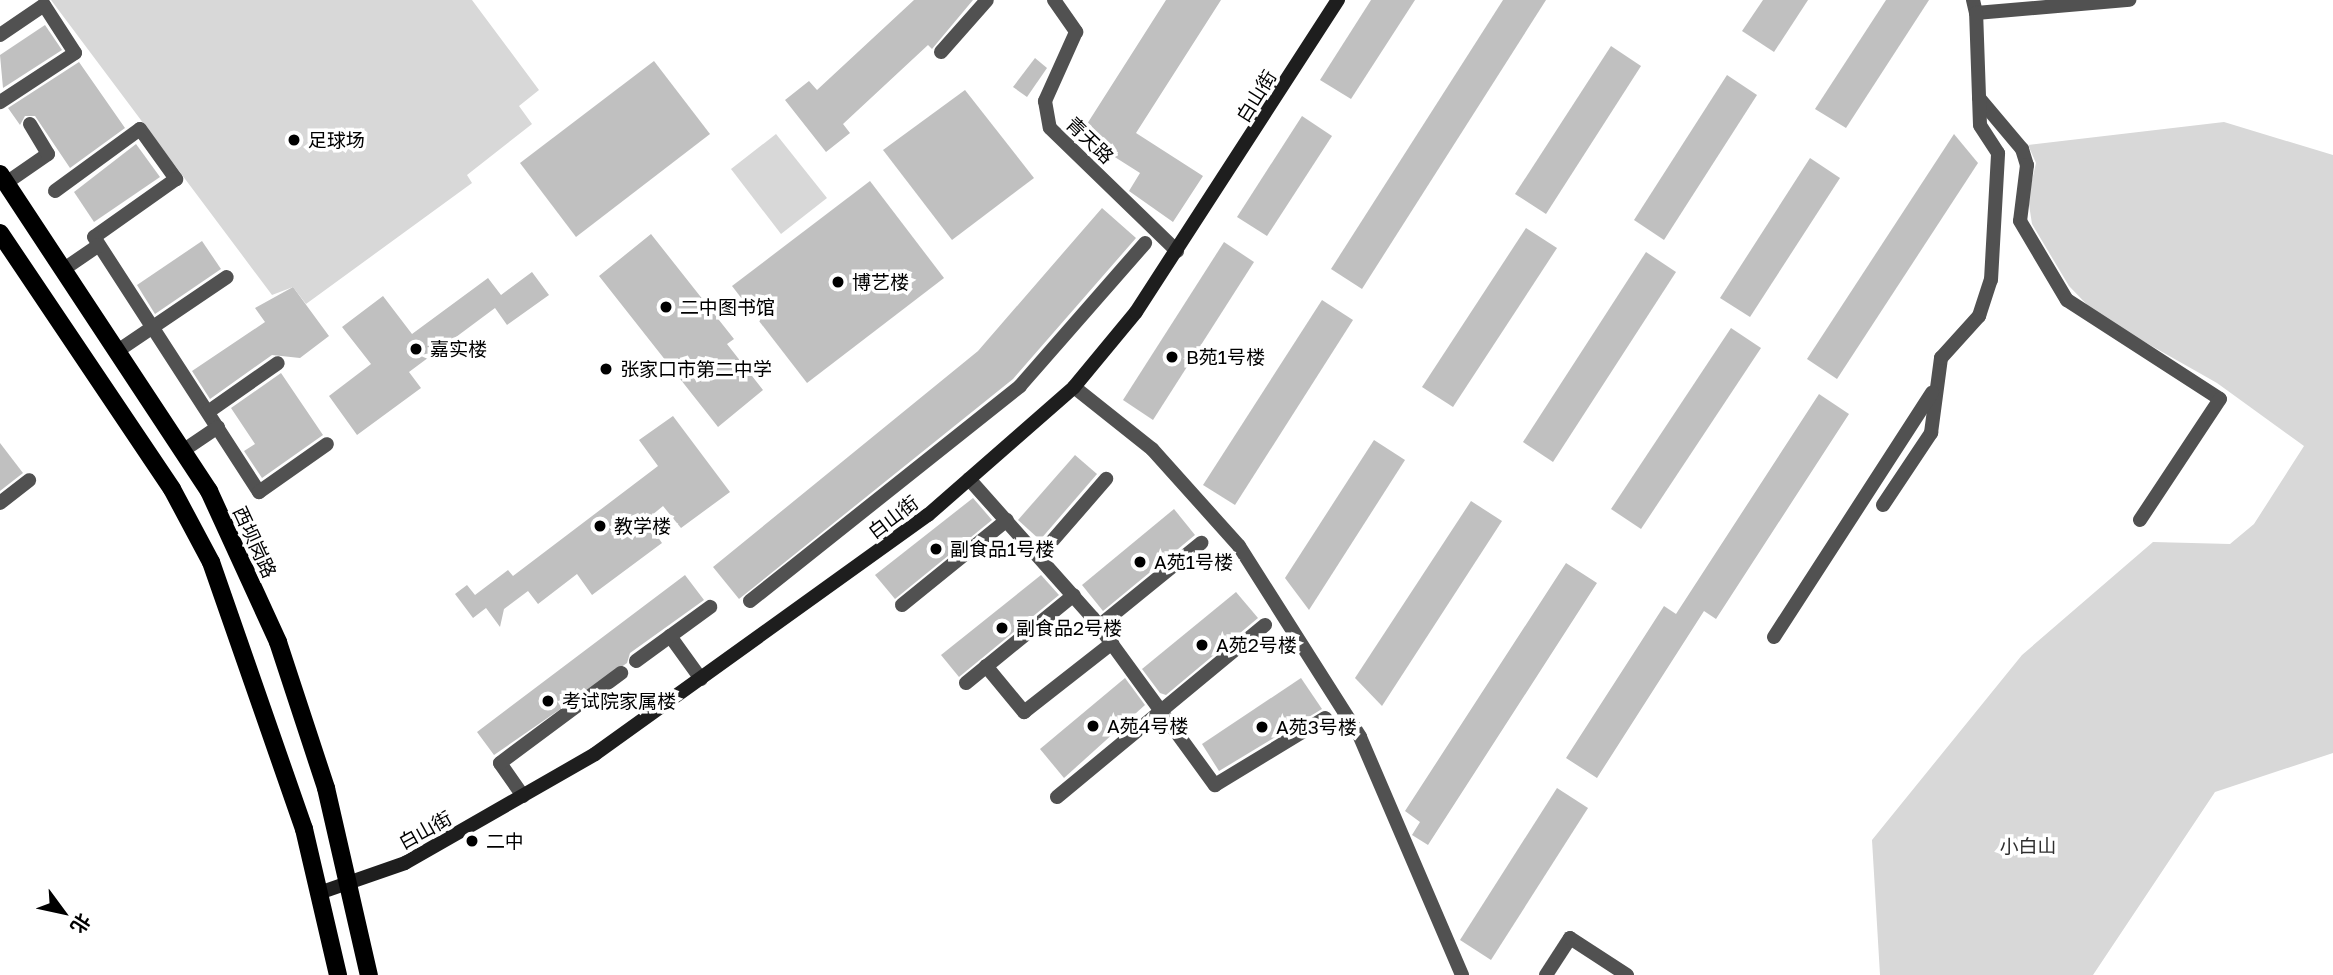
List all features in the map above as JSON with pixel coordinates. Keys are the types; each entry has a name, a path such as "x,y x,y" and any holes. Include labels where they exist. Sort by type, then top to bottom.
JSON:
{"main road":[{"name":"白山街","path":"319,893 349,886 405,863 523,796 701,679 969,480 1074,387 1177,251 1338,0"},
{"name":"西坝岗路","path":"3,178 184,450 278,642 326,788 369,975"},
{"path":"0,233 132,426 211,562 274,734 319,893 338,975"},
{"path":"132,426 158,408"}],"street":[{"path":"941,52 986,0"},
{"name":"青天路","path":"1054,0 1076,32 1045,101 1050,128 1177,251"},
{"path":"1883,505 1931,433 1941,358 1979,316 1991,281 1998,153 1980,125 1975,6 2129,0"},
{"path":"0,35 44,5 75,52 0,102"},
{"path":"1979,98 2022,149 2027,165 2020,221 2067,300 2220,399 2140,520"},
{"path":"3,178 48,154 30,124"},
{"path":"55,191 140,129 176,179 94,237 259,492 327,444"},
{"path":"750,601 1020,386 1145,243"},
{"path":"64,269 99,245"},
{"path":"119,350 227,277"},
{"path":"208,412 278,363"},
{"path":"1074,387 1152,449 1239,546 1360,737 1462,975"},
{"path":"1774,637 1935,388"},
{"path":"184,450 218,427"},
{"path":"1040,555 1106,479"},
{"path":"0,503 29,480"},
{"path":"969,480 1074,595 1215,785 1325,718"},
{"path":"902,605 1007,520"},
{"path":"1099,626 1201,544"},
{"path":"965,683 1074,595"},
{"path":"636,661 710,607"},
{"path":"1057,797 1265,625"},
{"path":"670,636 701,679"},
{"path":"986,666 1024,712 1112,643"},
{"path":"523,796 500,763 621,673"},
{"path":"1546,975 1570,938 1628,975"}],"green space":[{"path":"51,0 472,0 539,90 519,106 532,124 467,175 472,183 306,304 293,287 272,295"},
{"name":"小白山","path":"2224,122 2333,155 2333,753 2215,792 2093,975 1880,975 1872,840 2022,655 2153,542 2230,544 2254,524 2304,446 2217,383 2097,315 2069,286 2032,224 2028,198 2036,163 2028,145"},
{"path":"776,134 827,198 781,234 731,169"}],"building":[{"path":"914,0 973,0 932,49 928,45 843,124 850,133 826,152 785,100 809,81 817,90"},
{"path":"1166,0 1221,0 1136,133 1203,176 1173,222 1129,191 1140,173 1080,135"},
{"path":"1371,0 1415,0 1351,99 1320,80"},
{"path":"1503,0 1546,0 1362,289 1331,269"},
{"path":"1763,0 1808,0 1774,52 1742,31"},
{"path":"1886,0 1929,0 1846,128 1815,109"},
{"path":"45,25 62,50 3,88 0,55"},
{"path":"1611,46 1641,66 1546,214 1515,194"},
{"path":"1035,58 1047,68 1027,97 1013,87"},
{"path":"654,61 710,134 576,237 520,163"},
{"path":"79,62 125,128 70,168 35,116 25,116 20,125 8,108"},
{"path":"1727,75 1757,95 1664,240 1634,220"},
{"path":"965,90 1034,178 952,240 883,150"},
{"path":"1302,116 1332,136 1267,236 1237,217"},
{"path":"1954,134 1978,163 1837,379 1807,359"},
{"path":"136,144 160,177 94,222 74,192"},
{"path":"1810,158 1840,178 1750,317 1720,298"},
{"name":"博艺楼","path":"870,181 944,278 807,383 732,286"},
{"path":"1102,208 1136,238 1013,379 739,599 713,567 978,351"},
{"path":"1526,228 1557,248 1453,407 1422,387"},
{"name":"二中图书馆","path":"651,234 734,339 727,344 763,390 718,427 599,276"},
{"path":"202,241 221,269 155,314 137,285"},
{"name":"B苑1号楼","path":"1224,242 1254,262 1153,420 1123,400"},
{"path":"1646,252 1676,272 1553,462 1523,442"},
{"name":"嘉实楼","path":"532,272 549,295 507,325 495,308 409,372 421,388 357,435 329,396 371,364 342,327 383,296 412,334 488,278 501,295"},
{"path":"293,287 329,336 300,358 272,355 210,399 192,371 265,322 255,308"},
{"path":"1322,300 1353,320 1235,505 1203,485"},
{"path":"1731,328 1761,348 1641,529 1611,509"},
{"path":"281,373 323,435 262,478 244,451 255,444 231,408"},
{"path":"1819,394 1849,414 1716,619 1704,611 1597,778 1566,758 1664,606 1676,614"},
{"path":"673,416 730,492 681,528 663,506 646,520 662,543 592,595 577,574 538,604 528,591 504,609 500,627 486,608 473,618 455,594 467,585 475,595 508,570 513,576 658,466 639,440"},
{"path":"1374,440 1405,460 1309,610 1285,578"},
{"path":"0,443 23,473 0,491"},
{"path":"1075,455 1097,474 1040,540 1018,520"},
{"name":"副食品1号楼","path":"973,498 992,520 895,599 875,575"},
{"path":"1471,501 1502,521 1382,706 1355,678"},
{"name":"A苑1号楼","path":"1174,509 1195,535 1103,611 1082,585"},
{"path":"1566,563 1597,583 1428,845 1412,835 1420,822 1405,811"},
{"path":"685,575 704,600 630,653 627,663 494,755 477,732"},
{"name":"副食品2号楼","path":"1041,575 1059,595 959,677 941,655"},
{"name":"A苑2号楼","path":"1236,592 1258,618 1166,695 1160,693 1142,669"},
{"name":"A苑4号楼","path":"1125,678 1145,705 1064,778 1040,749"},
{"name":"A苑3号楼","path":"1301,678 1322,709 1219,771 1202,744"},
{"path":"1557,788 1588,808 1491,960 1460,940"}],"place":[{"name":"足球场","path":"294,140"},
{"name":"博艺楼","path":"838,282"},
{"name":"二中图书馆","path":"666,307"},
{"name":"嘉实楼","path":"416,349"},
{"name":"B苑1号楼","path":"1172,357"},
{"name":"张家口市第二中学","path":"606,369"},
{"name":"教学楼","path":"600,526"},
{"name":"副食品1号楼","path":"936,549"},
{"name":"A苑1号楼","path":"1140,562"},
{"name":"副食品2号楼","path":"1002,628"},
{"name":"A苑2号楼","path":"1202,645"},
{"name":"考试院家属楼","path":"548,701"},
{"name":"A苑4号楼","path":"1093,726"},
{"name":"A苑3号楼","path":"1262,727"},
{"name":"二中","path":"472,841"}]}
